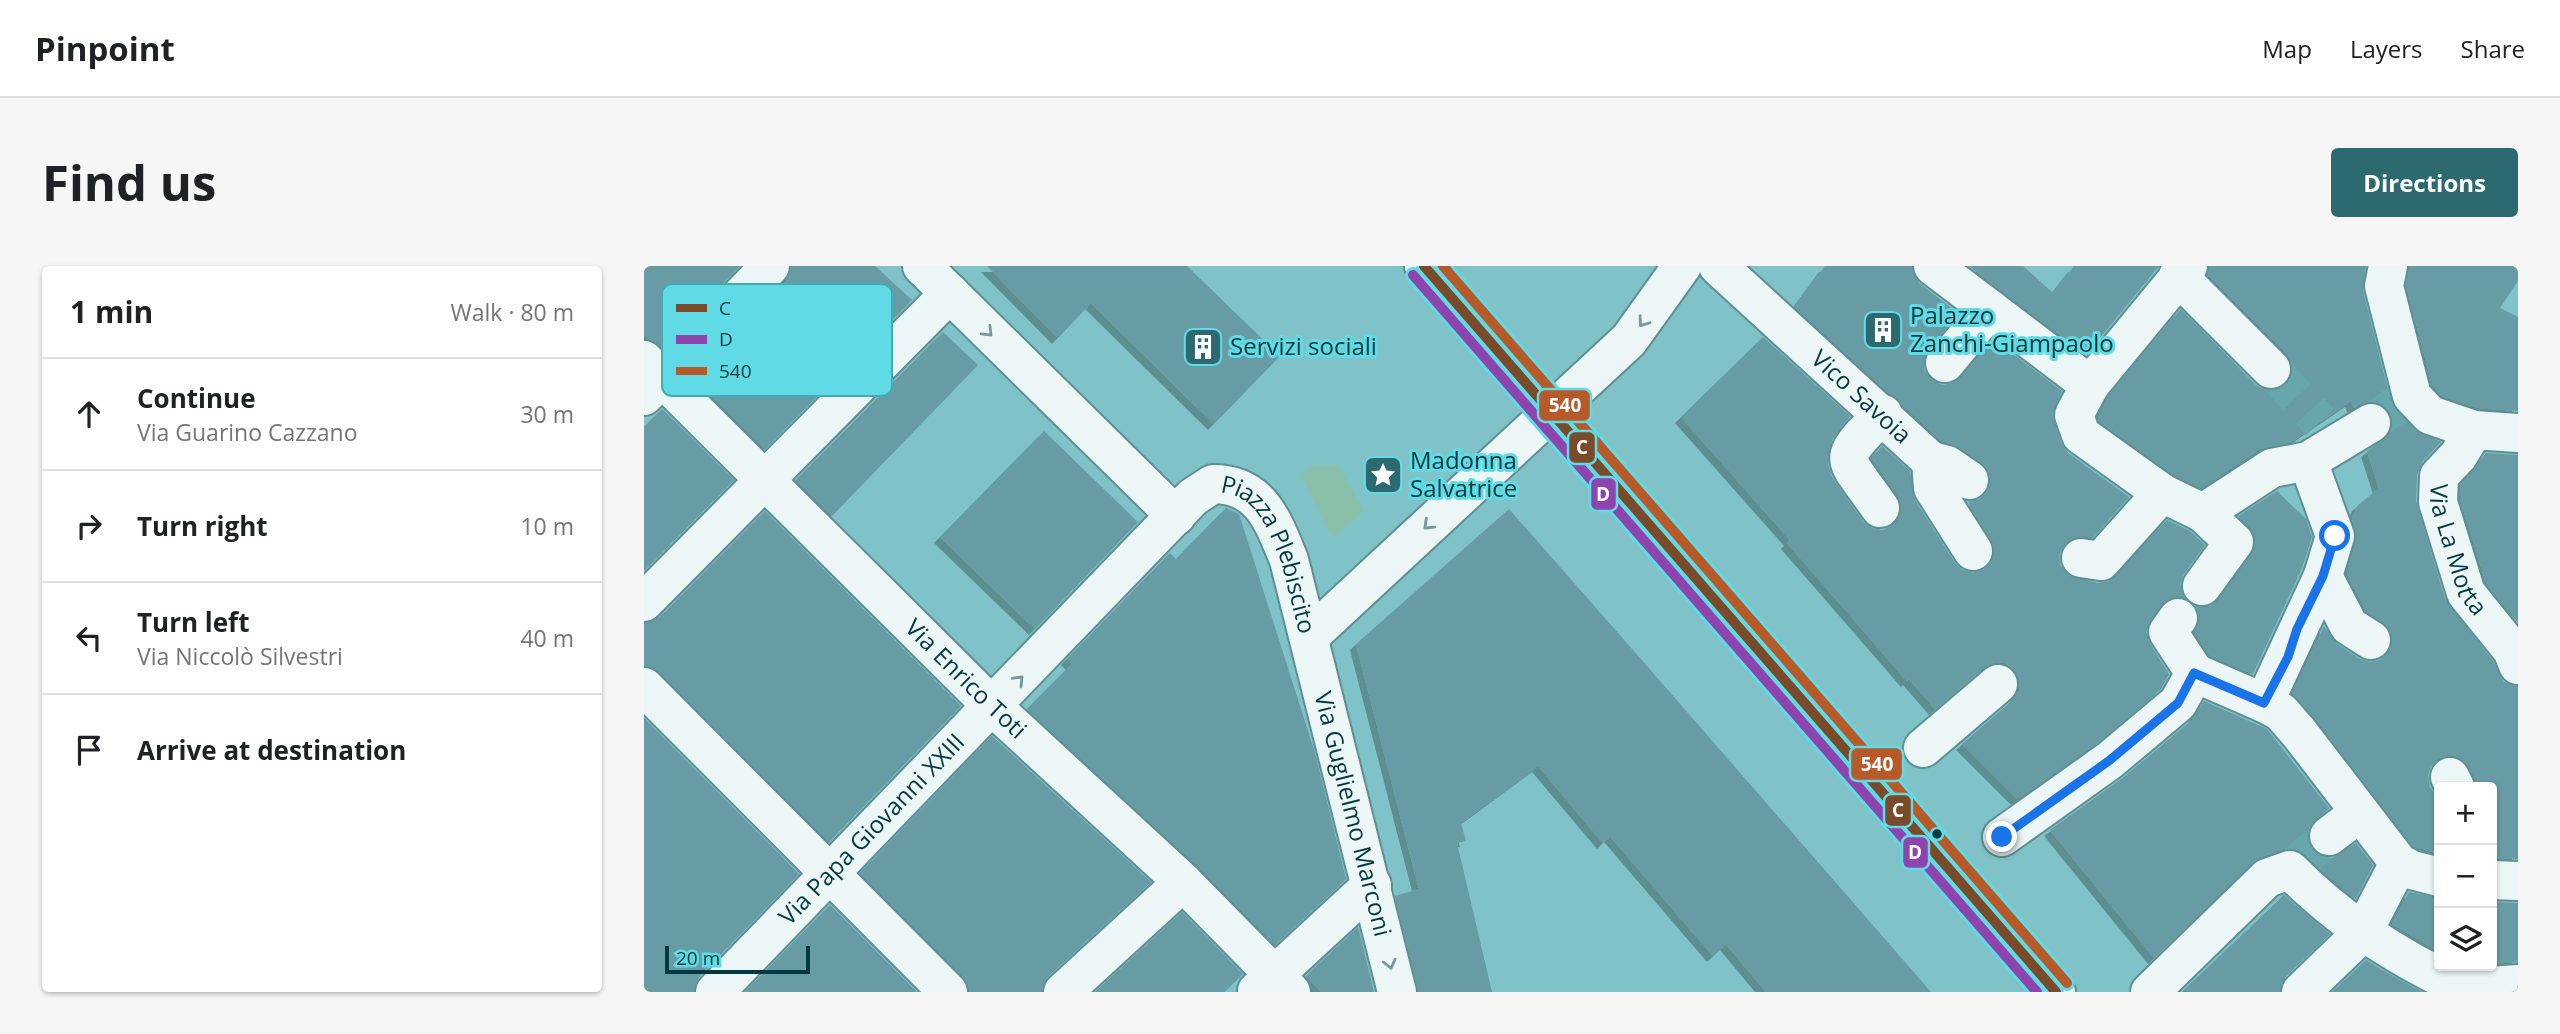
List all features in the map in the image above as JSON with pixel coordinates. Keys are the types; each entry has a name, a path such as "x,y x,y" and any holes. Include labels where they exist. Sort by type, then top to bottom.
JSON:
{"street":[{"path":"751,284 770,266"},
{"name":"Piazza Plebiscito","path":"922,266 1176,516 1213,484 1231,484 1244,489 1259,503 1278,532 1289,560 1310,636 1629,340 1682,266"},
{"path":"1424,266 2056,992"},
{"name":"Vico Savoia","path":"1718,266 1883,414 1931,461 1933,488 1973,551"},
{"path":"1933,266 2090,385"},
{"path":"2388,266 2384,286 2394,407"},
{"path":"2202,586 2234,542 2203,513 2162,493 2081,435 2074,415 2090,385 2183,271 2270,369"},
{"path":"892,351 950,293"},
{"path":"1945,363 1990,309"},
{"name":"Via Enrico Toti","path":"670,396 763,480 993,707 1183,882 1273,986"},
{"path":"644,602 847,396"},
{"path":"2203,513 2273,468 2394,407 2430,415 2474,430 2518,433"},
{"path":"1880,508 1848,461 1849,449 1883,414"},
{"name":"Via La Motta","path":"2474,430 2458,456 2439,476 2438,502 2466,593 2512,650 2518,665"},
{"path":"2264,703 2288,657 2297,629 2323,576 2335,536 2322,443"},
{"path":"1931,461 1947,465 1969,480"},
{"path":"2081,558 2101,561 2162,493"},
{"name":"Via Papa Giovanni XXIII","path":"715,992 1176,516"},
{"path":"2323,576 2349,626 2371,640"},
{"path":"2178,618 2168,632 2194,673 2281,712 2300,734 2343,825 2399,863 2412,870 2434,876"},
{"name":"Via Guglielmo Marconi","path":"1310,636 1396,992"},
{"path":"2002,837 2110,760 2178,703 2194,673"},
{"path":"1923,748 1998,684"},
{"path":"644,687 948,992"},
{"path":"2301,992 2363,932 2399,863"},
{"path":"2150,992 2267,878 2290,870 2316,896 2363,932 2461,990 2518,984"},
{"path":"2497,880 2518,881"},
{"path":"1063,992 1183,882"},
{"path":"1273,986 1372,885"}],"green space":[{"path":"1338,465 1364,511 1332,538 1301,475 1312,466"}],"building":[{"path":"644,266 740,266 722,284 662,284 662,346 644,335"},
{"path":"791,266 875,266 912,300 892,320 892,284 783,284"},
{"name":"Servizi sociali","path":"987,266 1187,266 1280,356 1214,424 1091,303 1058,338"},
{"path":"1825,266 1912,266 1919,283 1958,313 1924,359 1924,370 1932,380 1942,385 1953,383 1993,339 2062,391 2052,414 2061,443 2068,453 2129,497 2093,538 2074,537 2064,545 2059,555 2060,565 2068,575 2098,583 2109,581 2167,520 2190,531 2205,545 2180,584 2184,598 2170,598 2161,605 2146,631 2150,644 2169,674 2161,689 2097,743 2017,799 1962,744 2013,700 2019,691 2020,681 2014,669 2005,663 1993,663 1984,667 1935,709 1909,679 1907,681 1787,543 1790,540 1681,417 1763,337 1850,416 1832,440 1828,465 1833,479 1863,521 1872,528 1883,530 1893,525 1900,516 1902,505 1898,496 1872,458 1882,446 1910,471 1915,500 1955,563 1962,570 1973,573 1985,569 1993,560 1995,549 1968,502 1979,499 1987,492 1991,481 1988,470 1959,447 1942,441 1795,307"},
{"path":"1969,266 2023,266 2053,293 2074,266 2159,266 2086,355"},
{"path":"2209,266 2366,266 2363,291 2391,402 2415,430 2441,442 2423,461 2417,474 2416,501 2445,599 2493,661 2504,682 2518,686 2518,859 2497,858 2497,782 2475,782 2469,767 2461,758 2452,755 2440,758 2431,766 2428,775 2434,793 2434,852 2413,846 2317,721 2292,694 2324,626 2337,644 2360,659 2371,662 2380,660 2390,651 2393,640 2390,629 2366,611 2347,574 2356,541 2352,519 2358,505 2379,488 2367,451 2390,434 2393,422 2389,411 2382,404 2371,401 2354,408 2351,401 2291,442 2260,449 2201,488 2173,474 2099,421 2098,417 2108,397 2181,309 2256,385 2265,390 2276,390 2287,384 2292,374 2292,363 2287,354 2207,275"},
{"path":"2409,266 2518,266 2518,281 2500,308 2518,317 2518,411 2478,408 2442,396 2432,385 2406,285"},
{"path":"943,332 978,365 832,516 796,480 879,396 892,396 892,383"},
{"path":"712,396 817,396 765,449"},
{"path":"662,409 734,480 644,571 644,427"},
{"path":"1044,431 1138,522 1035,629 940,537"},
{"path":"2486,453 2518,455 2518,623 2486,583 2460,499 2461,485"},
{"path":"2277,491 2306,519 2312,537 2302,568 2253,674 2210,656 2195,633 2200,619 2196,606 2210,606 2219,599 2252,554 2255,535 2238,516"},
{"path":"1226,508 1239,514 1315,753 1346,879 1275,945 1198,866 1027,709 1072,664 1067,659 1170,553 1176,559"},
{"path":"1509,509 1931,992 1766,992 1726,944 1713,956 1610,836 1603,843 1538,766 1461,823 1466,841 1457,843 1492,992 1418,992 1395,896 1419,889 1356,644"},
{"path":"765,511 961,706 829,842 659,672 644,666 644,623 660,617"},
{"path":"2204,701 2267,729 2329,808 2309,828 2307,839 2312,850 2321,856 2332,858 2356,843 2373,865 2356,899 2295,849 2283,849 2260,857 2154,958 2050,830 2124,777 2192,720"},
{"path":"644,718 799,874 699,977 694,992 644,992"},
{"path":"992,736 1151,882 1048,976 1042,992 969,992 963,977 860,873"},
{"path":"2409,892 2434,897 2434,949 2392,924"},
{"path":"2284,895 2330,934 2286,976 2280,992 2188,992 2185,989"},
{"path":"2497,902 2518,903 2518,962 2497,964"},
{"path":"830,905 917,992 745,992"},
{"path":"1182,912 1243,974 1224,992 1095,992"},
{"path":"1358,927 1374,992 1321,992 1306,976"},
{"path":"2366,960 2382,970 2422,992 2332,992"}],"tunnel":[{"path":"2271,369 2320,422"},
{"path":"2371,423 2399,403"},
{"path":"2290,870 2329,836"}],"transit line":[{"name":"C","path":"1424,266 2056,992"},
{"name":"540","path":"1443,266 2067,983"},
{"name":"D","path":"1413,275 2037,992"}],"place":[{"name":"Palazzo Zanchi-Giampaolo","path":"1883,330"},
{"name":"Servizi sociali","path":"1203,347"},
{"name":"Madonna Salvatrice","path":"1383,475"}],"route":[{"path":"2002,837 2110,760 2178,703 2194,673 2264,703 2288,657 2297,629 2323,576 2335,536"}]}
